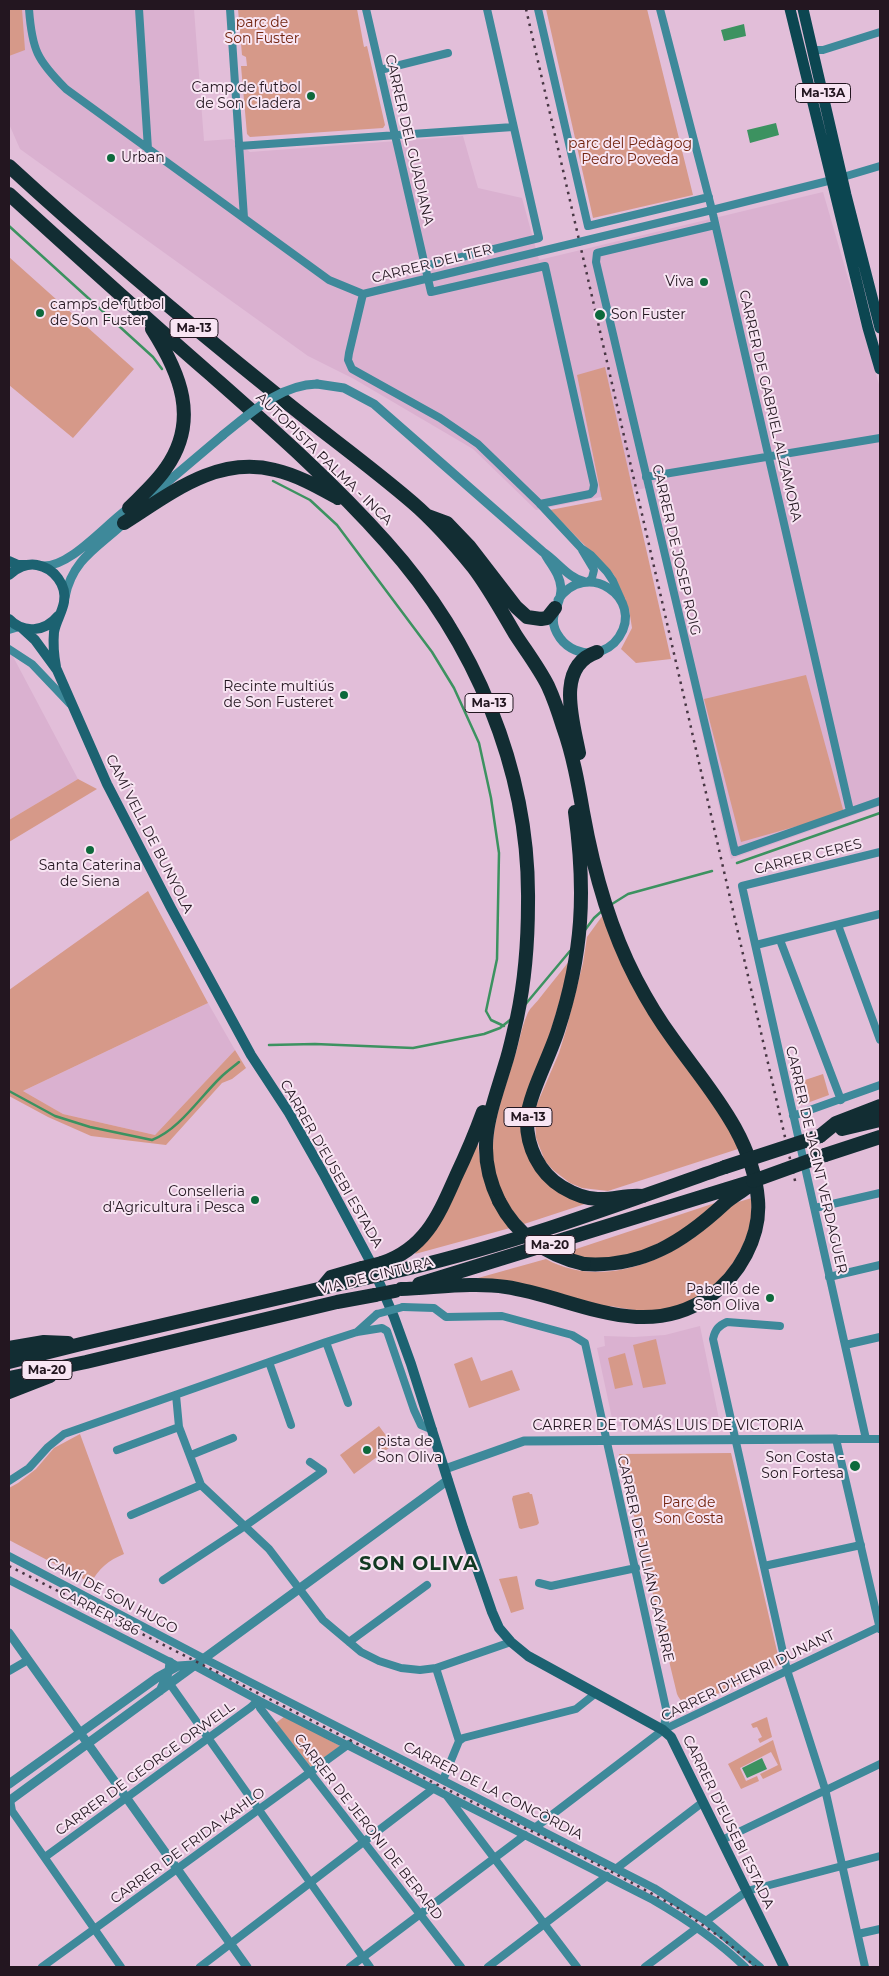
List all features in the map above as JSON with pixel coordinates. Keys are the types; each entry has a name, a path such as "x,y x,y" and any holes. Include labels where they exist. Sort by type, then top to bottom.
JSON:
{"highway":[{"name":"AUTOPISTA PALMA - INCA","path":"10,166 168,306 426,515 475,570 535,666"},
{"name":"AUTOPISTA PALMA - INCA","path":"9,194 246,406 352,505 388,543 453,632 473,667 502,738 514,777 521,816 526,856 528,935 520,1001 515,1025"},
{"path":"129,508 166,468 177,448 184,423 184,404 178,376 168,355 142,314"},
{"path":"124,523 188,482 222,470 234,468 256,467 283,472 312,484 352,505"},
{"path":"426,515 447,523 468,546 516,607 527,617 547,618 557,604"},
{"path":"583,815 586,794 571,710 571,679 581,660 587,655 597,652"},
{"path":"398,1290 476,1285 502,1286 614,1315 629,1317 657,1316 685,1310 711,1296 731,1277 747,1253 756,1226 758,1200 744,1146 721,1105 669,1034 644,994 623,951 604,898 583,815 580,787 564,728 548,685 535,666"},
{"name":"Ma-13","path":"535,666 571,786 580,855 581,918 577,960 556,1039 530,1106 527,1127 530,1145 537,1160 547,1174 559,1185 572,1192 597,1199 629,1194 643,1196"},
{"path":"515,1025 486,1130 488,1169 499,1201 510,1220 530,1240 555,1256 584,1264 609,1265 622,1262 666,1248 697,1228 732,1197 741,1194 753,1181"},
{"name":"Ma-13","path":"385,1268 410,1249 425,1234 437,1217 473,1139 508,1038 515,1025"},
{"path":"820,1136 836,1123 880,1106"},
{"name":"Ma-20","path":"643,1196 820,1136 880,1120"},
{"name":"Ma-20","path":"753,1181 880,1137"},
{"name":"VIA DE CINTURA","path":"86,1362 337,1302 398,1290 753,1181"},
{"name":"VIA DE CINTURA","path":"385,1268 419,1266 520,1237 643,1196"},
{"name":"Ma-20","path":"9,1362 321,1289 364,1273 385,1268"},
{"path":"9,1348 44,1342 81,1344"},
{"path":"9,1392 86,1362"},
{"name":"Ma-20","path":"9,1378 86,1362"}],"main road":[{"name":"Ma-13A","path":"790,9 837,178 877,305 880,328"},
{"name":"Ma-13A","path":"803,9 868,328 880,369"},
{"path":"797,39 812,50"},
{"path":"868,328 877,305"},
{"path":"9,561 18,565 39,566 48,569 56,575 61,583 64,592 63,607 54,633 57,670"},
{"path":"9,575 18,568 27,565"},
{"path":"21,627 40,628 49,625 63,607"},
{"name":"CAMÍ VELL DE BUNYOLA","path":"9,619 35,640 57,670 107,784 171,908 251,1055"},
{"name":"CARRER D'EUSEBI ESTADA","path":"251,1055 289,1113 370,1261 394,1317 492,1612 500,1628 510,1642 528,1656 663,1730 671,1737 784,1967"}],"street":[{"name":"CARRER DEL TER","path":"29,9 33,45 45,68 66,89 329,280 363,294 712,210 880,166"},
{"path":"139,9 148,149"},
{"path":"230,9 244,218"},
{"name":"CARRER DEL GUADIANA","path":"366,9 430,292 545,266 594,485 593,491 590,494 540,504"},
{"path":"239,146 513,127 487,9"},
{"path":"538,9 588,226 709,197"},
{"name":"CARRER DE GABRIEL ALZAMORA","path":"660,9 716,225 850,811"},
{"path":"812,50 823,50 880,32"},
{"path":"380,70 448,53"},
{"name":"CARRER DEL TER","path":"425,266 539,238 513,127"},
{"name":"CARRER DE JOSEP ROIG","path":"716,225 597,252 596,262 735,852 850,811"},
{"path":"363,294 348,354 352,370 440,418 470,438 486,451 607,572 614,581 625,615 624,625 620,634 610,646 597,652 580,652 564,643 555,628 554,617 561,591 559,578 543,552"},
{"path":"63,607 68,583 82,560 158,490 223,435 276,396 298,387 317,384 349,390 380,408 543,552 555,559 570,576 586,582 600,583 610,588 621,600"},
{"path":"646,477 880,438"},
{"path":"39,566 48,566 65,560 129,508 158,490"},
{"path":"557,604 571,587 592,578 594,570 581,548"},
{"path":"9,630 21,627"},
{"path":"9,649 32,664 72,706"},
{"path":"850,811 880,801"},
{"name":"CARRER CERES","path":"742,886 880,852"},
{"name":"CARRER DE JACINT VERDAGUER","path":"742,886 866,1439"},
{"path":"756,945 880,914"},
{"path":"838,925 880,1040"},
{"path":"780,940 841,1100"},
{"path":"793,1116 880,1085"},
{"path":"815,1208 880,1193"},
{"path":"830,1277 880,1265"},
{"name":"CARRER DE JULIÁN GAYARRE","path":"357,1332 377,1314 403,1307 434,1308 446,1316 502,1316 572,1335 585,1343 667,1713 663,1730"},
{"path":"780,1326 727,1322 721,1324 715,1330 713,1340 787,1670 825,1789 865,1967"},
{"path":"9,1481 29,1468 48,1446 64,1434 76,1429 326,1342 357,1332 382,1328 387,1331 420,1425 433,1430"},
{"path":"844,1345 880,1337"},
{"path":"326,1342 348,1403"},
{"path":"270,1362 291,1425"},
{"path":"176,1395 179,1426 201,1485 269,1549 323,1620 349,1642 378,1661 401,1668 420,1670 436,1668 510,1642"},
{"path":"117,1450 179,1426"},
{"path":"191,1455 233,1438"},
{"path":"880,1439 836,1438 880,1628"},
{"name":"CARRER DE TOMÁS LUIS DE VICTORIA","path":"444,1469 524,1441 836,1438"},
{"path":"163,1580 245,1526 323,1471 310,1462"},
{"path":"121,1967 12,1811 10,1801 185,1673 193,1665 448,1480"},
{"path":"131,1515 201,1485"},
{"path":"764,1566 860,1545"},
{"name":"CAMÍ DE SON HUGO","path":"9,1556 203,1658"},
{"path":"539,1583 551,1586 636,1568"},
{"name":"CARRER 386","path":"9,1580 172,1666"},
{"path":"349,1642 428,1585"},
{"name":"CARRER D'HENRI DUNANT","path":"536,1827 663,1730 787,1670 880,1628"},
{"path":"9,1633 248,1967"},
{"name":"CARRER DE LA CONCÒRDIA","path":"203,1658 668,1895 706,1921 760,1967"},
{"path":"9,1671 28,1660"},
{"path":"9,1784 172,1666 193,1665"},
{"name":"CARRER DE LA CONCÒRDIA","path":"193,1665 258,1700 349,1744 653,1900 697,1928 734,1956 745,1967"},
{"path":"160,1691 172,1666"},
{"path":"436,1668 459,1741"},
{"path":"170,1684 370,1967"},
{"path":"443,1780 459,1741 463,1738 576,1709 596,1693"},
{"name":"CARRER DE GEORGE ORWELL","path":"45,1857 208,1739 258,1700"},
{"name":"CARRER DE JERONI DE BERARD","path":"258,1700 260,1708 461,1967"},
{"name":"CARRER DE FRIDA KAHLO","path":"42,1967 349,1744"},
{"path":"722,1840 880,1764"},
{"path":"200,1967 434,1788"},
{"path":"446,1794 577,1967"},
{"path":"616,1868 703,1802"},
{"path":"350,1967 525,1835"},
{"path":"706,1921 747,1891 880,1856"},
{"path":"488,1967 607,1876"},
{"path":"645,1967 697,1928"},
{"path":"858,1934 880,1929"}],"shaded area":[{"name":"Son Fuster","path":"9,9 194,9 204,141 232,139 250,152 463,136 478,188 522,198 539,260 823,192 880,388 880,806 731,859 646,488 536,510 473,449 354,379 308,356 20,149 9,124"},
{"path":"744,24 746,36 724,41 721,30"},
{"path":"776,123 779,135 750,143 747,130"},
{"path":"9,649 78,779 9,820"},
{"path":"208,1003 235,1050 155,1135 63,1114 23,1091"},
{"path":"700,1326 720,1424 617,1426 613,1423 597,1348 605,1346 604,1336 665,1335"},
{"path":"762,1758 767,1769 747,1778 742,1768"}],"green space":[{"path":"9,9 22,9 25,50 9,56"},
{"name":"Camp de futbol de Son Cladera","path":"238,9 357,9 364,47 367,46 385,125 383,128 250,137 247,134 241,66 247,66 246,57 242,55"},
{"name":"parc del Pedàgog Pedro Poveda","path":"546,9 647,9 693,195 593,218"},
{"name":"camps de futbol de Son Fuster","path":"9,257 134,369 73,438 9,385"},
{"path":"605,367 671,659 636,663 621,649 632,628 629,609 614,575 550,510 602,500 577,375"},
{"path":"806,675 844,813 741,842 704,699"},
{"path":"78,779 97,789 9,842 9,820"},
{"path":"148,891 208,1003 23,1091 63,1114 155,1135 235,1050 246,1068 232,1079 222,1083 166,1145 91,1136 48,1117 9,1096 9,990"},
{"path":"603,915 700,1085 728,1126 738,1149 608,1191 582,1188 570,1183 553,1170 545,1161 536,1138 535,1116 537,1104 559,1053 566,1030 583,963 587,937"},
{"path":"570,960 568,973 543,1057 527,1153 588,1203 524,1224 508,1204 499,1184 494,1165 493,1144 496,1124 528,1013"},
{"path":"823,1074 829,1095 799,1106 796,1096 799,1082"},
{"path":"478,1143 481,1167 487,1188 491,1198 510,1228 415,1254"},
{"path":"752,1198 750,1225 745,1240 730,1267 709,1289 683,1304 668,1309 646,1311 610,1306 609,1308 478,1280 478,1278 546,1259 565,1267 603,1272 643,1264 679,1247 701,1232 734,1204"},
{"path":"715,1203 696,1224 641,1252 595,1260 564,1253"},
{"path":"656,1339 666,1384 643,1388 633,1345"},
{"path":"625,1353 633,1385 615,1389 608,1358"},
{"path":"472,1357 481,1381 512,1370 520,1390 469,1408 454,1364"},
{"name":"pista de Son Oliva","path":"379,1426 393,1445 354,1474 340,1455"},
{"path":"80,1434 124,1554 104,1565 91,1583 9,1540 9,1488 36,1469 54,1448"},
{"name":"Parc de Son Costa","path":"731,1453 780,1664 699,1703 689,1704 683,1702 677,1694 619,1454"},
{"path":"529,1492 532,1494 539,1523 521,1529 519,1528 512,1499 513,1496"},
{"path":"517,1576 524,1609 511,1613 499,1579"},
{"path":"285,1716 340,1746 311,1767 276,1723"},
{"path":"767,1717 772,1737 760,1743 758,1739 762,1737 757,1727 753,1728 751,1724"},
{"path":"773,1740 782,1770 763,1779 760,1774 778,1765 771,1752 740,1768 746,1781 757,1776 759,1781 741,1789 728,1764"}],"waterway":[{"path":"9,226 153,357 162,369"},
{"path":"273,481 310,500 337,525 432,652 454,688 479,743 491,798 499,853 497,959 486,1011 491,1020 504,1026"},
{"path":"737,863 880,813"},
{"path":"612,904 628,894 712,871"},
{"path":"585,930 603,910"},
{"path":"524,1006 570,951"},
{"path":"269,1045 315,1044 413,1048 484,1034 500,1028 510,1020"},
{"path":"9,1091 55,1116 90,1127 152,1140 171,1129 180,1121 221,1077 239,1062"}],"railway":[{"path":"526,9 796,1185"},
{"path":"9,1566 612,1872 678,1908 723,1939 756,1967"}],"place":[{"name":"Camp de futbol de Son Cladera","path":"311,96"},
{"name":"Urban","path":"111,158"},
{"name":"Viva","path":"704,282"},
{"name":"camps de futbol de Son Fuster","path":"40,313"},
{"name":"Son Fuster","path":"600,315"},
{"name":"Recinte multiús de Son Fusteret","path":"344,695"},
{"name":"Santa Caterina de Siena","path":"90,850"},
{"name":"Conselleria d'Agricultura i Pesca","path":"255,1200"},
{"name":"Pabelló de Son Oliva","path":"770,1298"},
{"name":"pista de Son Oliva","path":"367,1450"},
{"name":"Son Costa - Son Fortesa","path":"855,1466"}],"district":[{"name":"SON OLIVA","path":"419,1564"}],"park label":[{"name":"parc de Son Fuster","path":"262,32"}]}
